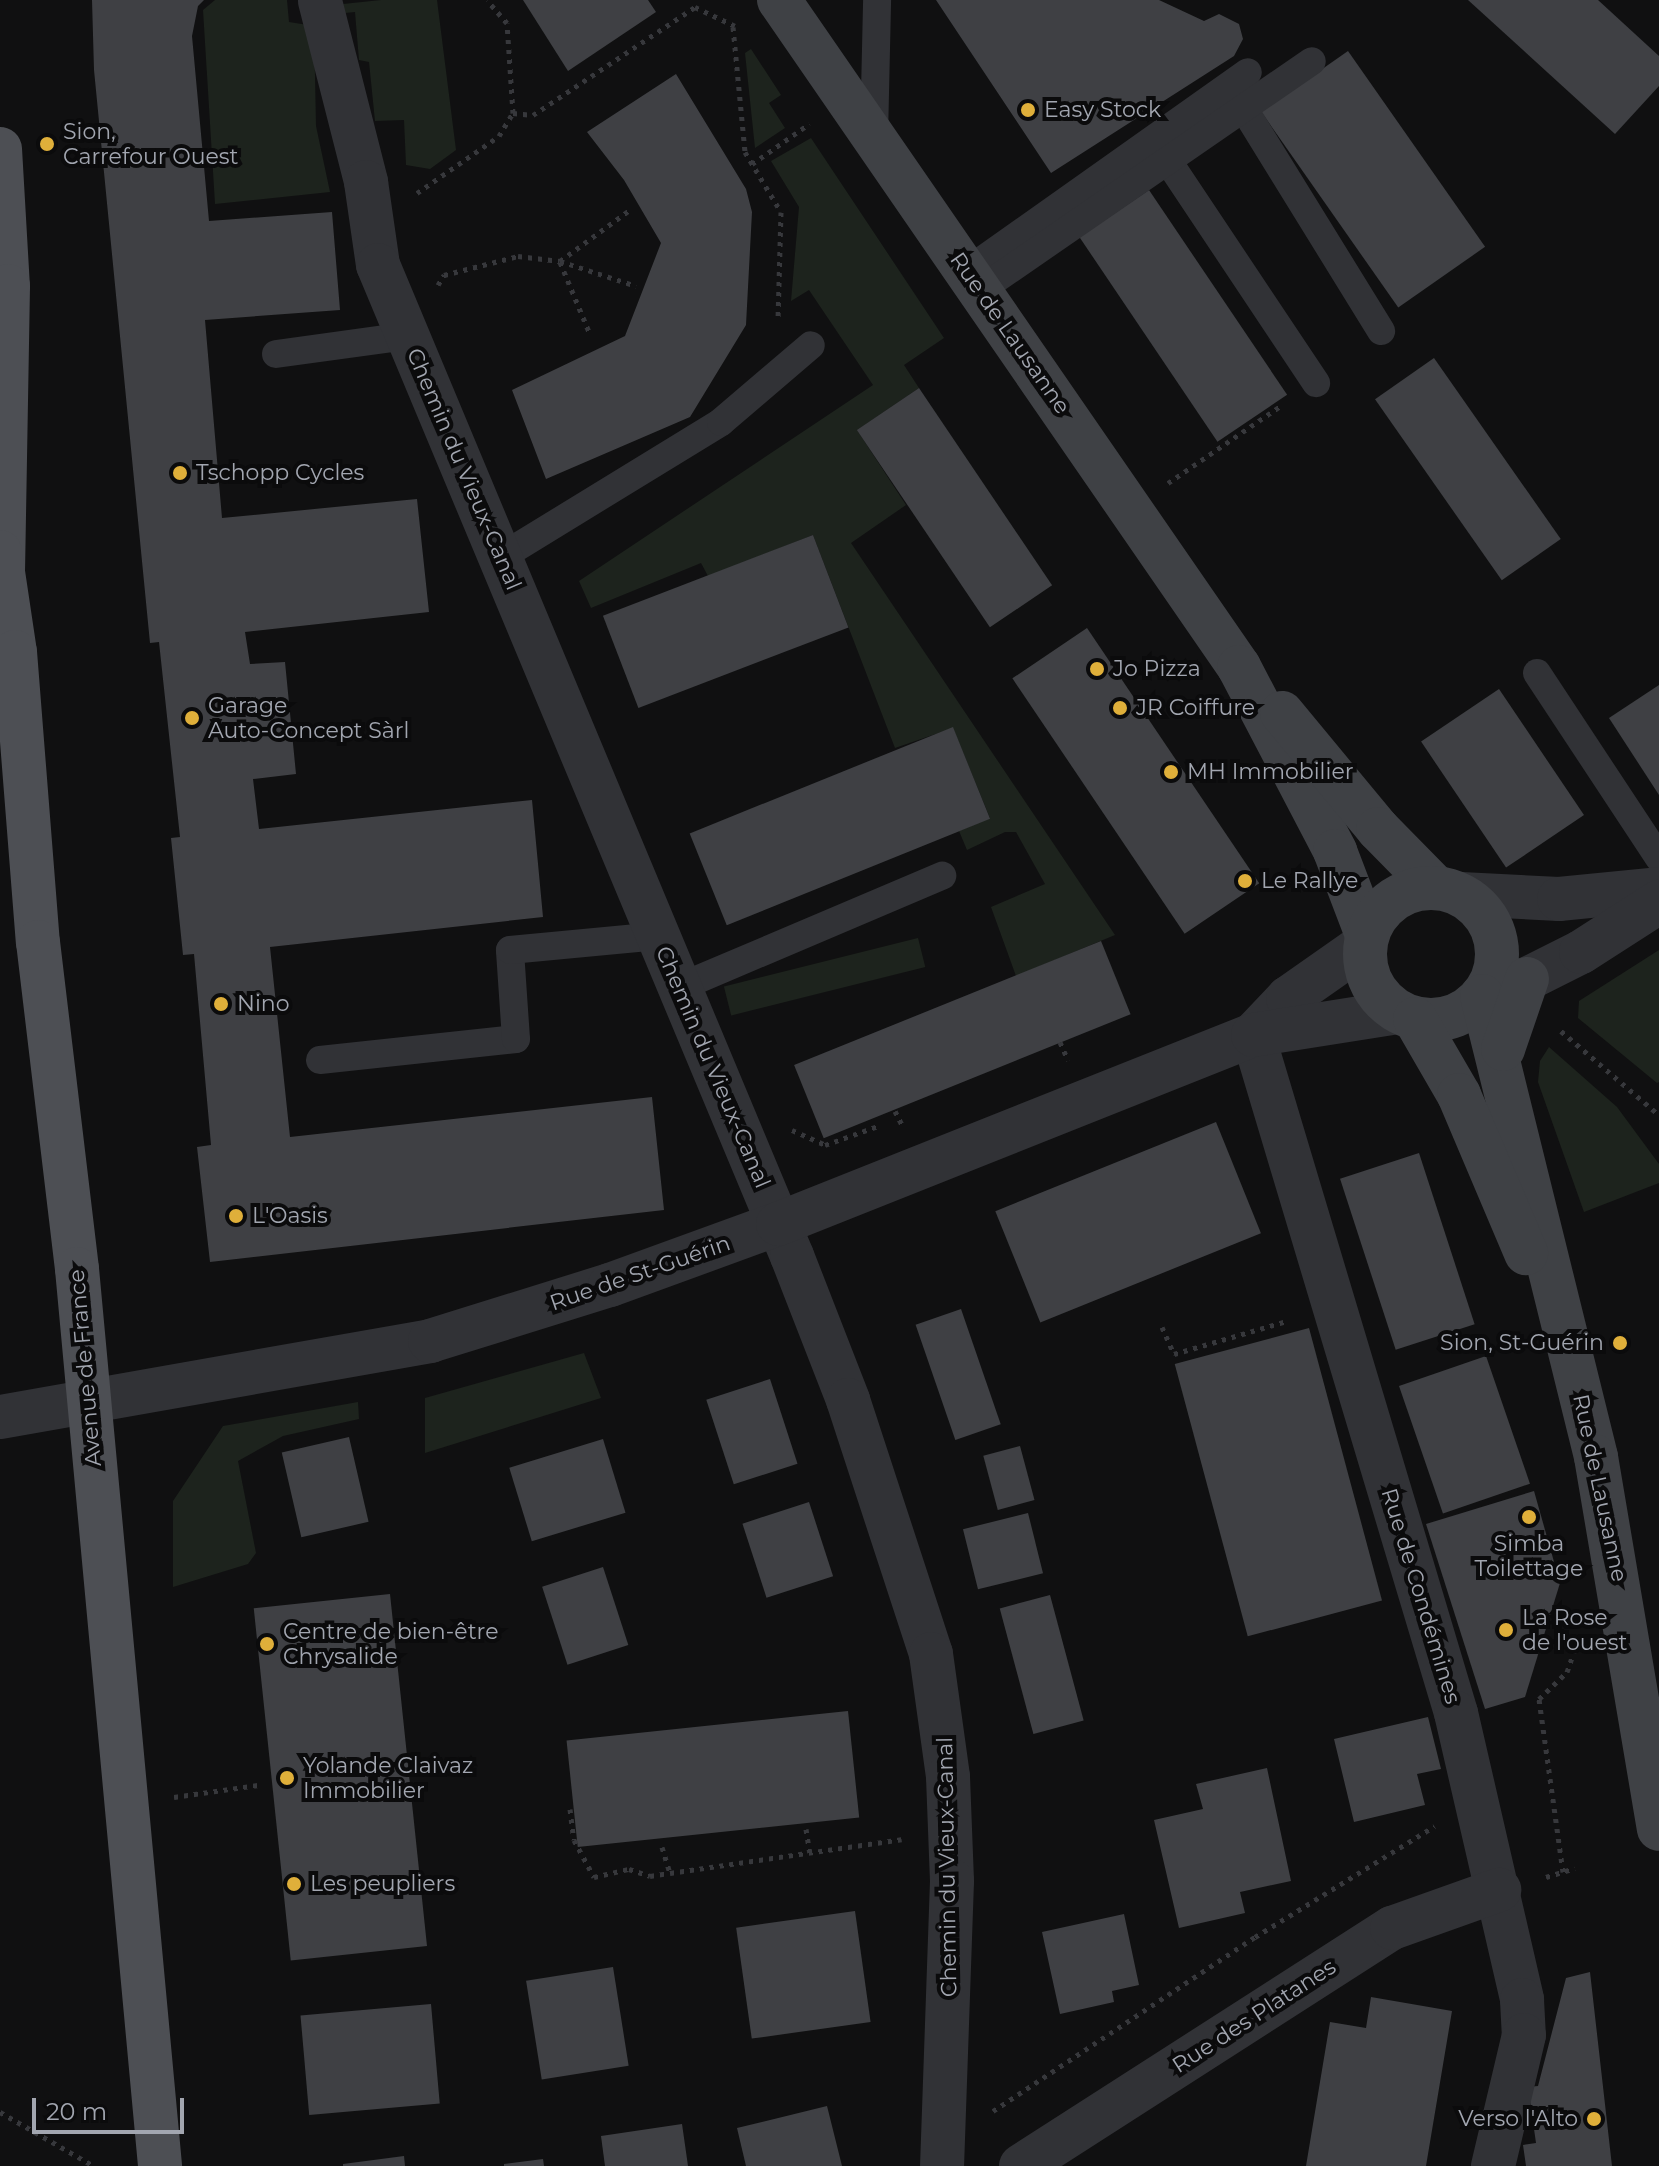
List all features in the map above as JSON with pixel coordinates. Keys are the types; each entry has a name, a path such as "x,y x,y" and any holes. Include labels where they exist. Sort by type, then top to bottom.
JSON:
{"main road":[{"name":"Avenue de France","path":"0,149 8,286 2,561 88,1400 160,2166"}],"street":[{"name":"Chemin du Vieux-Canal","path":"320,1 373,224 378,265 778,1224 848,1400 931,1654 943,1719 951,1832 943,2153"},
{"name":"Rue de Lausanne","path":"762,9 874,137 1239,667 1335,851 1366,940"},
{"name":"Rue de Lausanne","path":"1239,667 1448,891"},
{"path":"1659,889 1559,899 1448,891 1393,899 1366,940 1371,983 1406,1015 1451,1017 1500,987 1622,929 1659,902"},
{"path":"1448,891 1487,917 1498,950 1500,987"},
{"name":"Rue de St-Guérin","path":"1253,1035 1288,998 1366,940"},
{"name":"Rue de Lausanne","path":"1500,987 1501,1059 1566,1338 1652,1733 1659,1829"},
{"name":"Rue de Lausanne","path":"1406,1015 1459,1095 1566,1338"},
{"name":"Rue de St-Guérin","path":"0,1417 430,1341 610,1285 778,1224 1253,1035 1406,1015"},
{"name":"Rue de Condémines","path":"1253,1035 1456,1713 1499,1890 1522,2000 1524,2035 1493,2166"},
{"name":"Rue des Platanes","path":"1021,2166 1392,1928 1499,1890"}],"lane":[{"path":"874,137 877,0"},
{"path":"973,280 1168,161 1312,61"},
{"path":"973,280 1248,72"},
{"path":"1244,109 1381,331"},
{"path":"1168,161 1316,383"},
{"path":"276,354 408,336"},
{"path":"501,557 721,422 811,345"},
{"path":"1537,673 1659,858"},
{"path":"680,987 942,876"},
{"path":"320,1060 516,1039 510,950 658,936"}],"path":[{"path":"373,224 499,136 513,113 507,23 487,0"},
{"path":"513,113 533,115 695,7 733,27"},
{"path":"733,27 762,9"},
{"path":"733,27 745,152 781,212 775,311 789,363"},
{"path":"752,164 817,119"},
{"path":"560,261 631,209"},
{"path":"408,336 444,275 518,256 560,261 636,286"},
{"path":"560,261 590,334"},
{"path":"1167,483 1316,383"},
{"path":"1561,1031 1657,1111"},
{"path":"1060,1042 1070,1064"},
{"path":"785,1126 825,1145 878,1126"},
{"path":"1162,1327 1174,1354 1262,1328"},
{"path":"1563,1872 1539,1699 1567,1672 1581,1630"},
{"path":"173,1797 258,1785"},
{"path":"943,2153 1406,1840 1478,1805"},
{"path":"570,1809 574,1840 594,1877 629,1869 650,1876 951,1832"},
{"path":"806,1829 810,1853"},
{"path":"662,1847 670,1873"},
{"path":"0,2112 94,2166"}],"shaded area":[{"path":"215,0 287,0 289,22 314,26 316,126 330,192 215,204 203,10"},
{"path":"437,0 456,150 430,169 406,165 404,120 375,121 369,62 359,60 355,12 345,13 343,4"},
{"path":"751,49 781,95 769,103 785,128 755,148 745,53"},
{"path":"811,138 944,338 904,365 919,388 857,430 906,505 851,543 1115,935 1016,976 991,907 1045,884 1016,832 1005,832 967,850 959,831 990,818 953,728 895,748 813,535 708,576 701,563 591,608 579,581 873,385 809,290 791,301 799,207 771,161"},
{"path":"918,938 925,967 731,1015 724,986"},
{"path":"1659,950 1657,1083 1578,1018 1579,1001"},
{"path":"1549,1047 1617,1107 1659,1164 1659,1183 1584,1212 1538,1082 1540,1061"},
{"path":"584,1353 601,1398 425,1453 425,1398"},
{"path":"358,1402 359,1419 283,1436 238,1461 256,1553 248,1564 173,1587 173,1501 223,1426"}],"building":[{"path":"92,0 204,0 198,6 192,36 209,221 332,212 340,310 205,320 222,518 417,499 429,612 245,632 250,664 285,662 296,774 253,779 259,829 532,800 543,917 270,947 290,1137 652,1097 664,1210 210,1262 197,1147 211,1145 194,954 183,955 171,838 180,837 159,642 150,643 94,70"},
{"path":"523,0 648,0 656,12 568,71"},
{"path":"936,0 1159,0 1204,21 1219,14 1239,24 1243,39 1234,56 1051,173"},
{"path":"1468,0 1598,0 1659,56 1659,86 1615,134"},
{"path":"1348,51 1485,247 1398,308 1261,112"},
{"path":"676,74 746,189 752,212 746,325 690,417 546,479 512,390 625,336 661,243 624,180 587,132"},
{"path":"1149,190 1287,395 1217,442 1079,237"},
{"path":"1434,358 1561,539 1502,580 1375,399"},
{"path":"919,388 1052,585 990,627 857,430"},
{"path":"813,535 848,627 638,708 603,616"},
{"path":"1087,628 1259,883 1185,934 1012,678"},
{"path":"1659,685 1659,795 1609,718"},
{"path":"1499,689 1584,815 1506,868 1421,742"},
{"path":"953,727 990,819 727,925 690,833"},
{"path":"1101,941 1131,1014 824,1138 794,1065"},
{"path":"1216,1122 1261,1233 1040,1322 995,1211"},
{"path":"1419,1153 1475,1324 1396,1350 1340,1179"},
{"path":"961,1309 1001,1424 955,1440 916,1325"},
{"path":"1309,1328 1382,1600 1248,1636 1175,1364"},
{"path":"1486,1356 1530,1484 1443,1514 1399,1386"},
{"path":"770,1379 798,1464 734,1484 706,1400"},
{"path":"349,1437 369,1522 301,1537 282,1453"},
{"path":"603,1439 626,1513 532,1541 509,1468"},
{"path":"1020,1446 1034,1500 998,1510 983,1456"},
{"path":"1534,1491 1560,1583 1525,1697 1485,1709 1426,1524"},
{"path":"809,1502 833,1576 767,1598 742,1524"},
{"path":"1028,1513 1043,1573 978,1589 963,1529"},
{"path":"603,1567 628,1645 567,1665 542,1587"},
{"path":"390,1594 427,1946 291,1960 254,1608"},
{"path":"1050,1595 1084,1721 1033,1734 1000,1608"},
{"path":"848,1711 859,1817 578,1847 567,1741"},
{"path":"1428,1717 1441,1769 1417,1774 1425,1805 1354,1822 1334,1739"},
{"path":"1267,1768 1291,1881 1240,1892 1245,1913 1179,1928 1154,1820 1203,1809 1196,1784"},
{"path":"855,1911 871,2022 752,2039 736,1928"},
{"path":"1124,1914 1139,1985 1112,1991 1114,2002 1060,2014 1042,1932"},
{"path":"613,1967 629,2066 542,2080 526,1981"},
{"path":"1590,1972 1612,2166 1526,2166 1523,2145 1536,2143 1528,2087 1538,2086 1566,1978"},
{"path":"1371,1997 1452,2011 1426,2166 1306,2166 1330,2022 1366,2028"},
{"path":"431,2004 440,2104 309,2115 300,2015"},
{"path":"827,2106 842,2166 746,2166 737,2128"},
{"path":"682,2124 688,2166 605,2166 601,2136"},
{"path":"404,2156 405,2166 343,2166 343,2164"},
{"path":"543,2159 544,2166 504,2166 504,2164"}],"place":[{"name":"Easy Stock","path":"1028,110"},
{"name":"Sion, Carrefour Ouest","path":"47,144"},
{"name":"Tschopp Cycles","path":"180,473"},
{"name":"Jo Pizza","path":"1097,669"},
{"name":"JR Coiffure","path":"1120,708"},
{"name":"Garage Auto-Concept Sàrl","path":"192,718"},
{"name":"MH Immobilier","path":"1171,772"},
{"name":"Le Rallye","path":"1245,881"},
{"name":"Nino","path":"221,1004"},
{"name":"L'Oasis","path":"236,1216"},
{"name":"Sion, St-Guérin","path":"1620,1343"},
{"name":"Simba Toilettage","path":"1529,1517"},
{"name":"La Rose de l'ouest","path":"1506,1630"},
{"name":"Centre de bien-être Chrysalide","path":"267,1644"},
{"name":"Yolande Claivaz Immobilier","path":"287,1778"},
{"name":"Les peupliers","path":"294,1884"},
{"name":"Verso l'Alto","path":"1594,2119"}]}
